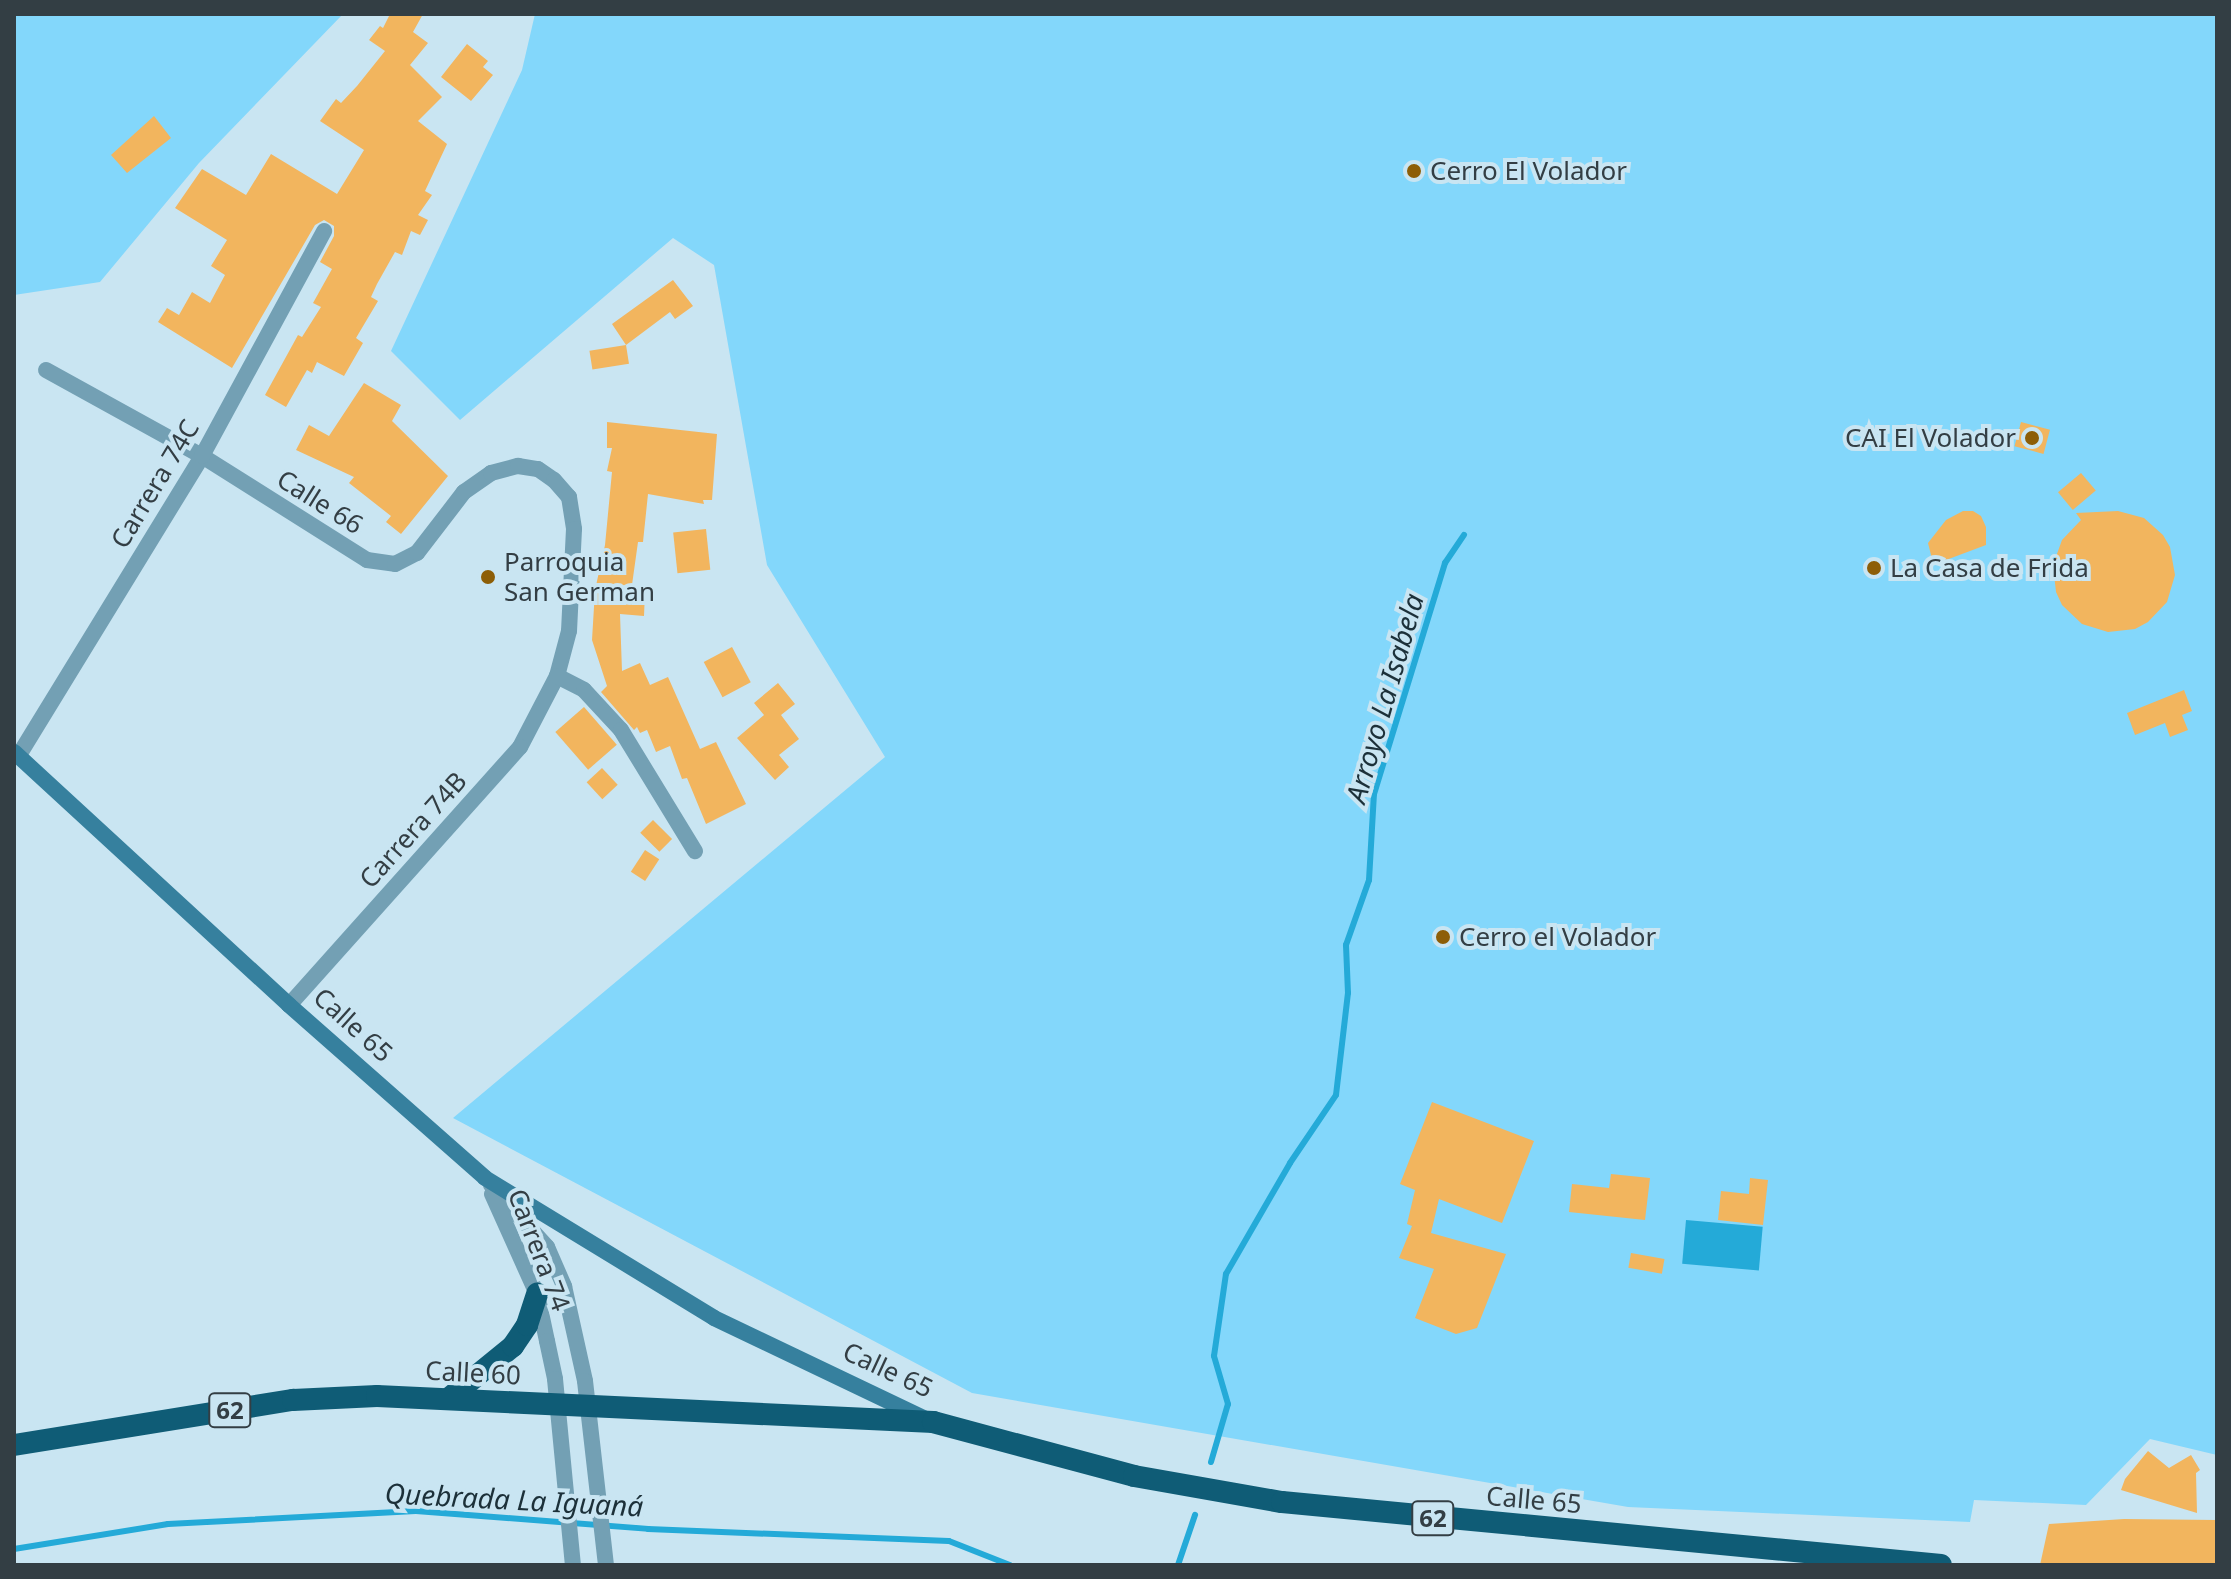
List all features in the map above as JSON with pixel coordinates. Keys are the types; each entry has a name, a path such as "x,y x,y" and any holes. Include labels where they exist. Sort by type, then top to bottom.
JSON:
{"highway":[{"path":"448,1399 513,1346 527,1325 537,1294"},
{"name":"Calle 60","path":"14,1445 293,1400 377,1396 933,1422"},
{"name":"Calle 65","path":"933,1422 1134,1476 1282,1502 1941,1565"}],"main road":[{"name":"Calle 65","path":"15,753 289,1005 485,1178 714,1318 933,1422"}],"street":[{"name":"Carrera 74C","path":"15,753 202,456 324,231"},
{"name":"Calle 66","path":"46,370 202,456 367,560 395,564 417,553 464,492 491,473 518,466 538,469 554,480"},
{"name":"Carrera 74B","path":"289,1005 520,747 557,676 569,631 574,529 569,497 554,480"},
{"path":"557,676 584,690 621,730 695,851"},
{"name":"Carrera 74","path":"485,1178 537,1294 557,1404 573,1565"},
{"name":"Carrera 74","path":"485,1178 547,1247 564,1286 574,1321 587,1406 606,1565"}],"shaded area":[{"path":"14,14 343,14 199,163 100,282 14,295"},
{"name":"Cerro el Volador","path":"535,14 2217,14 2217,1455 2150,1439 2086,1505 1974,1500 1970,1522 1628,1507 972,1393 453,1118 885,757 767,565 714,265 673,238 460,420 391,351 522,70"},
{"path":"1686,1220 1763,1227 1759,1271 1682,1264"}],"building":[{"path":"390,14 423,14 413,32 428,43 410,65 442,97 418,121 447,144 425,191 432,195 418,215 428,220 420,235 411,231 402,255 395,252 377,284 371,297 378,301 356,338 363,343 344,376 317,362 312,373 307,370 286,407 265,395 298,335 302,337 321,307 313,303 332,269 320,262 334,236 334,226 324,220 315,225 232,368 158,322 167,308 179,315 192,292 210,303 225,275 211,266 227,240 175,208 202,169 246,195 271,154 337,194 364,150 320,121 336,99 341,103 357,86 385,51 369,40 380,26 383,28"},
{"path":"467,44 488,61 483,67 493,75 471,101 441,77"},
{"path":"154,116 171,138 127,173 111,155"},
{"path":"673,280 693,306 675,319 670,312 626,345 612,324"},
{"path":"626,345 629,364 592,370 589,351"},
{"path":"364,383 401,405 392,421 448,476 401,534 386,522 391,516 349,483 354,477 296,450 309,425 329,436"},
{"path":"607,422 717,434 712,500 703,500 704,504 648,494 643,542 638,542 631,592 645,592 644,616 620,614 622,671 640,663 650,685 668,677 700,749 716,742 746,804 706,824 687,778 682,779 670,746 656,752 647,730 640,733 637,727 634,730 601,692 607,686 592,640 595,590 605,545 612,472 607,471 612,448 607,448"},
{"name":"CAI El Volador","path":"2021,422 2050,430 2044,454 2015,446"},
{"path":"2081,473 2096,491 2073,510 2058,492"},
{"path":"1963,511 1973,511 1981,516 1986,527 1986,545 1938,563 1932,559 1928,543 1946,520"},
{"path":"2118,511 2144,518 2163,535 2170,547 2175,575 2167,602 2148,622 2135,629 2108,632 2082,624 2062,605 2056,592 2053,565 2062,540 2081,520 2076,513"},
{"path":"706,529 710,570 677,573 673,532"},
{"path":"732,647 751,682 723,697 704,662"},
{"path":"778,683 795,704 781,715 799,739 779,755 789,767 775,780 737,738 764,715 754,703"},
{"path":"2184,690 2192,711 2182,715 2188,730 2170,737 2165,723 2135,735 2127,713"},
{"path":"584,707 617,745 588,770 555,732"},
{"path":"602,768 618,785 602,799 587,782"},
{"path":"653,820 672,839 659,852 640,833"},
{"path":"645,850 659,859 645,881 631,872"},
{"path":"1432,1102 1534,1141 1502,1223 1439,1199 1431,1233 1506,1254 1477,1328 1456,1334 1415,1318 1434,1269 1399,1258 1412,1226 1407,1224 1415,1190 1400,1184"},
{"path":"1611,1174 1650,1178 1645,1220 1569,1212 1572,1184 1609,1188"},
{"path":"1750,1178 1768,1180 1763,1225 1718,1220 1721,1191 1749,1194"},
{"path":"1631,1253 1664,1259 1662,1274 1628,1268"},
{"path":"2148,1451 2169,1468 2191,1455 2200,1470 2196,1473 2197,1513 2121,1490 2125,1479"},
{"path":"2124,1519 2217,1520 2217,1565 2040,1565 2049,1524"}],"waterway":[{"name":"Arroyo La Isabela","path":"1211,1462 1228,1404 1214,1356 1226,1274 1290,1163 1336,1095 1348,993 1346,945 1369,880 1374,794 1445,563 1464,535"},
{"name":"Quebrada La Iguaná","path":"14,1549 168,1524 416,1511 648,1529 949,1541 1010,1565"},
{"name":"Arroyo La Isabela","path":"1178,1565 1195,1515"}],"place":[{"name":"Cerro El Volador","path":"1414,171"},
{"name":"CAI El Volador","path":"2032,438"},
{"name":"La Casa de Frida","path":"1874,568"},
{"name":"Parroquia San German","path":"488,577"},
{"name":"Cerro el Volador","path":"1443,937"}]}
